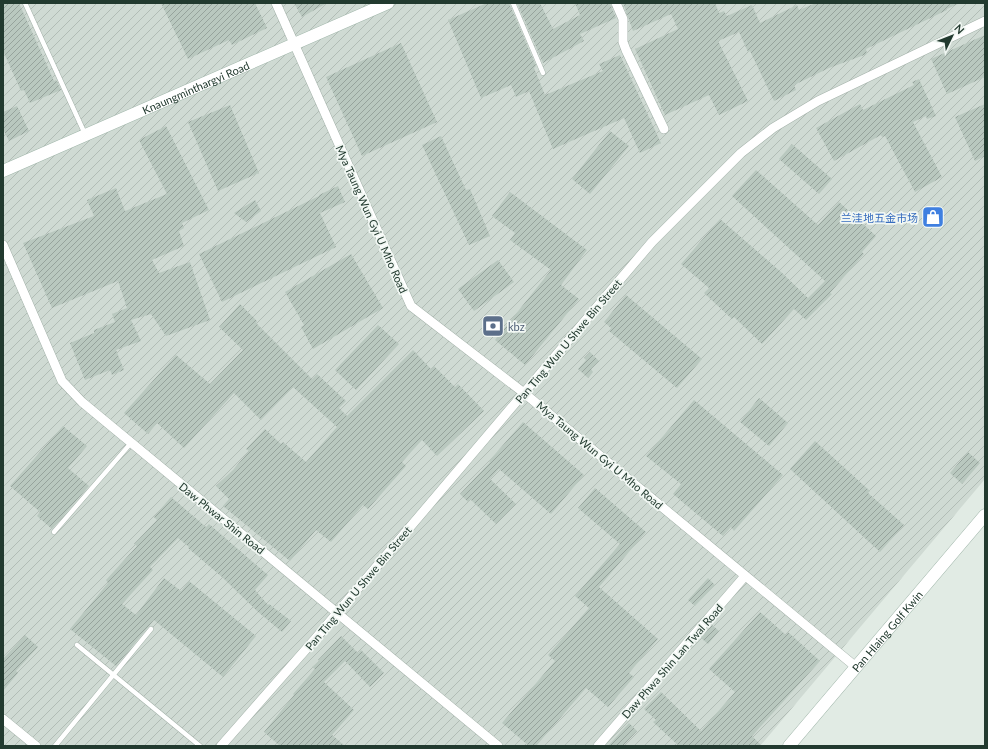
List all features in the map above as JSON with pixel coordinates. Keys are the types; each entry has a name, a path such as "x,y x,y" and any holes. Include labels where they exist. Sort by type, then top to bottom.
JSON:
{"street":[{"name":"Mya Taung Wun Gyi U Mho Road","path":"276,3 411,306 524,393 856,667"},
{"name":"Knaungminthargyi Road","path":"3,171 388,3"},
{"path":"616,3 623,19 623,42 626,50 664,129"},
{"name":"Pan Ting Wun U Shwe Bin Street","path":"221,746 338,612 652,242 741,153 772,128 818,101 985,21"},
{"name":"Daw Phwar Shin Road","path":"3,245 62,381 82,402 338,612 498,746"},
{"name":"Pan Hlaing Golf Kwin","path":"789,746 985,515"},
{"name":"Daw Phwa Shin Lan Twal Road","path":"598,746 745,576"},
{"path":"3,719 36,746"}],"lane":[{"path":"25,3 85,134"},
{"path":"514,3 543,73"},
{"path":"54,532 131,443"},
{"path":"55,746 151,630"},
{"path":"77,645 200,746"}],"shaded area":[{"path":"3,3 985,3 985,479 760,746 3,746"}],"building":[{"path":"3,3 19,3 54,81 56,80 61,90 30,103 24,90 21,91 3,51"},
{"path":"161,3 255,3 267,28 232,45 229,40 188,59"},
{"path":"294,3 327,3 302,17"},
{"path":"487,3 509,3 536,66 534,68 545,95 603,71 599,64 620,55 661,143 640,153 624,118 553,149 529,91 516,97 511,85 481,98 448,20"},
{"path":"517,3 540,3 553,29 580,15 575,3 610,3 616,18 580,34 584,41 543,63"},
{"path":"623,3 715,3 719,13 724,11 727,16 752,5 760,23 797,5 799,10 816,3 960,3 866,49 867,54 829,68 794,85 796,90 774,101 750,51 748,52 739,32 718,41 748,101 719,115 709,95 665,115 635,49 678,29 671,14 633,31"},
{"path":"985,35 985,77 947,94 931,59"},
{"path":"401,43 437,122 362,156 326,77"},
{"path":"919,79 936,116 927,119 926,116 913,122 942,177 915,192 885,136 882,137 881,135 834,161 816,128 860,104 863,110 914,85 912,82"},
{"path":"985,104 985,156 975,161 955,117"},
{"path":"230,105 259,173 218,191 188,122"},
{"path":"17,106 29,131 9,141 3,129 3,112"},
{"path":"166,126 209,210 182,223 184,228 179,231 184,246 152,260 159,273 190,262 210,320 166,336 151,314 131,320 141,341 116,350 124,370 112,375 110,370 85,380 70,343 94,333 94,330 115,322 112,314 127,308 118,281 52,308 23,243 94,216 87,200 116,188 125,211 167,194 139,140"},
{"path":"610,131 629,146 590,194 572,179"},
{"path":"441,136 466,190 470,189 490,236 469,245 422,145"},
{"path":"792,144 832,179 819,194 779,159"},
{"path":"756,170 818,225 839,202 876,236 862,252 864,254 830,293 832,294 806,320 794,309 762,344 734,317 732,319 704,293 709,288 681,264 720,219 781,272 808,298 825,281 732,196"},
{"path":"338,186 345,202 320,213 336,247 222,302 199,254"},
{"path":"510,192 587,250 561,285 579,299 525,365 495,340 551,270 510,240 515,233 492,216"},
{"path":"255,200 261,211 246,222 234,213"},
{"path":"351,254 383,308 313,349 301,327 304,325 285,292"},
{"path":"498,260 514,282 474,311 458,289"},
{"path":"626,295 702,359 677,388 609,331 611,328 604,322"},
{"path":"240,304 257,321 256,323 312,379 317,374 346,401 339,408 347,416 413,350 431,369 434,366 455,387 458,384 484,411 437,456 422,440 402,462 406,466 368,509 363,505 331,542 316,530 290,561 223,506 229,499 216,486 233,470 249,451 246,449 265,429 281,444 283,442 306,462 337,427 293,387 261,420 234,393 184,448 157,423 148,434 124,413 176,355 210,384 243,350 219,327"},
{"path":"378,325 399,344 356,390 335,370"},
{"path":"590,352 599,361 591,369 593,372 588,378 578,369 586,360 584,358"},
{"path":"759,398 788,423 769,446 740,422"},
{"path":"694,400 783,475 734,531 731,527 723,536 673,494 681,484 646,456"},
{"path":"523,422 584,475 551,514 499,469 490,479 516,504 496,524 470,499 468,502 460,494 490,462 489,461"},
{"path":"63,426 87,446 68,468 89,486 52,529 37,516 40,512 10,486"},
{"path":"815,441 870,491 868,493 904,525 880,552 790,469"},
{"path":"968,452 980,463 962,484 950,473"},
{"path":"595,488 646,532 599,587 658,639 629,673 634,677 608,707 586,688 536,746 529,746 502,723 555,661 548,655 589,608 575,596 620,544 578,508"},
{"path":"171,497 206,527 209,524 268,575 255,590 268,605 269,604 291,621 282,632 178,538 150,567 153,570 122,604 136,615 164,578 181,591 189,581 256,636 223,677 154,620 116,666 70,629 108,583 106,580 137,546 134,544 157,520 154,517"},
{"path":"708,578 715,585 695,606 688,600"},
{"path":"760,612 786,635 788,632 820,661 752,736 762,746 679,746 653,722 656,720 644,709 661,692 701,731 735,692 709,669"},
{"path":"712,625 719,631 708,644 701,638"},
{"path":"25,635 38,647 16,671 18,673 3,691 3,659"},
{"path":"341,636 358,653 361,650 384,673 370,687 345,661 324,682 354,710 332,735 345,746 280,746 264,732 294,695 293,694 315,669 312,667"},
{"path":"629,723 637,731 623,746 608,746"}],"place":[{"name":"兰洼地五金市场","path":"933,217"},
{"name":"kbz","path":"493,326"}]}
